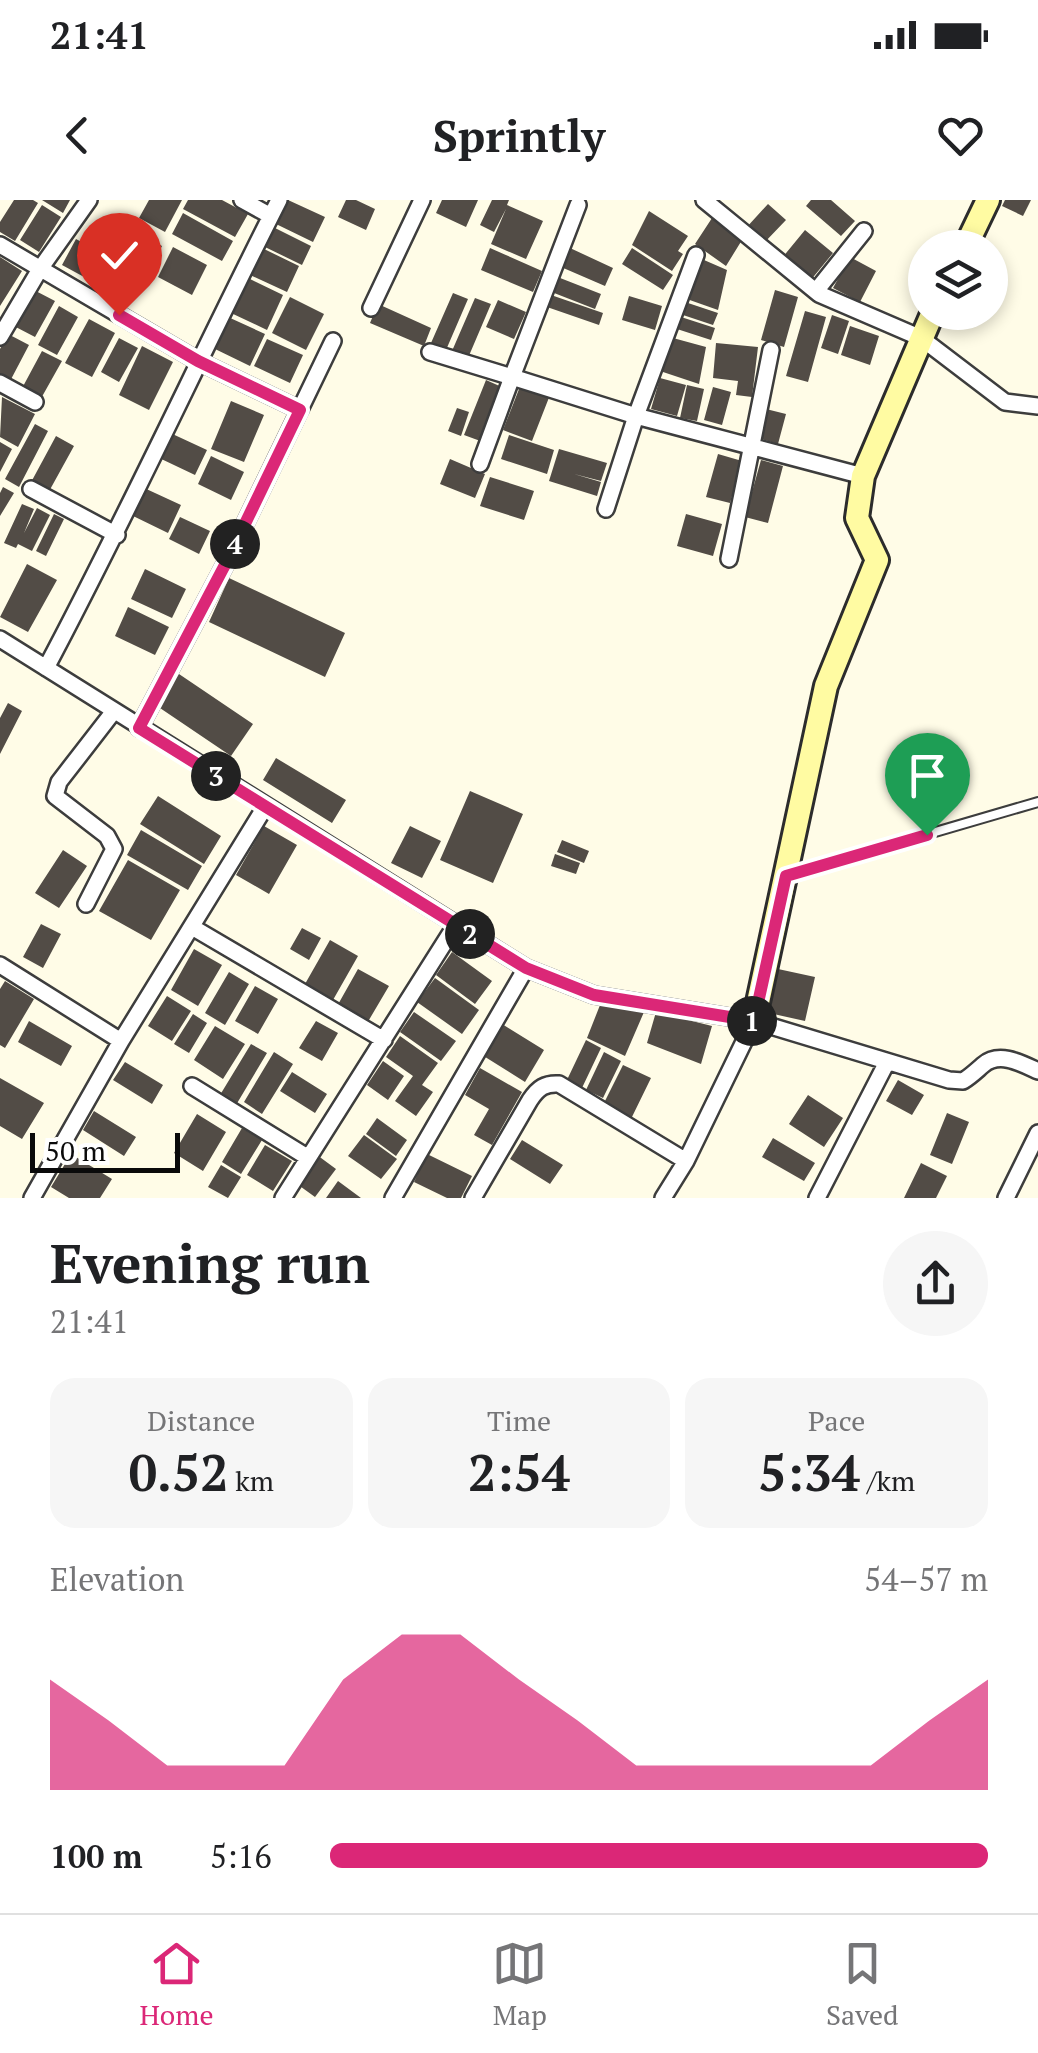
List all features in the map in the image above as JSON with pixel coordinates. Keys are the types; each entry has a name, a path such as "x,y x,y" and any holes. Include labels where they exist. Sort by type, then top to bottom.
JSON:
{"street":[{"path":"0,337 40,269 89,200"},
{"path":"242,200 270,216"},
{"path":"46,668 117,535 279,200"},
{"path":"371,308 422,200"},
{"path":"704,200 816,291 920,338 1005,402 1038,406"},
{"path":"974,230 988,200"},
{"path":"480,464 578,204"},
{"path":"816,291 864,230"},
{"path":"0,244 198,361 300,410"},
{"path":"606,509 696,255"},
{"path":"663,1198 686,1161 754,1021 826,686 877,560 856,518 863,476 924,330"},
{"path":"139,728 227,561 334,341"},
{"path":"728,559 770,350"},
{"path":"430,352 636,416 863,476"},
{"path":"0,382 35,402"},
{"path":"31,489 117,535"},
{"path":"0,639 526,968 594,995 754,1021 958,1082 987,1061 1001,1058 1038,1071"},
{"path":"86,904 114,849 107,836 57,801 56,789 114,712"},
{"path":"32,1198 121,1041 265,807"},
{"path":"283,1198 456,926"},
{"path":"192,927 384,1040"},
{"path":"1,968 121,1041"},
{"path":"393,1198 526,968"},
{"path":"817,1198 888,1062"},
{"path":"472,1198 536,1091 551,1084 560,1084 686,1161"},
{"path":"192,1086 307,1157"},
{"path":"1006,1198 1038,1133"}],"lane":[{"path":"786,876 1038,802"}],"building":[{"path":"14,200 38,203 15,241 0,232 0,222"},
{"path":"42,200 70,200 63,213"},
{"path":"149,200 182,200 165,232 139,218"},
{"path":"188,200 222,200 248,214 235,237 183,209"},
{"path":"288,200 325,217 313,242 276,224"},
{"path":"346,200 375,209 366,230 338,217"},
{"path":"442,200 478,200 466,227 436,213"},
{"path":"492,200 509,200 507,205 543,221 526,259 491,244 506,209 494,232 480,225"},
{"path":"811,200 831,200 855,221 841,236 806,206"},
{"path":"1005,200 1031,200 1023,216 1002,206"},
{"path":"768,204 786,220 763,244 746,228"},
{"path":"42,205 61,217 39,252 20,240"},
{"path":"649,211 688,236 672,271 632,245"},
{"path":"183,213 233,241 222,261 172,234"},
{"path":"712,218 742,240 726,266 695,244"},
{"path":"275,228 311,246 302,265 265,247"},
{"path":"805,230 833,253 810,281 782,258"},
{"path":"138,233 162,246 135,298 109,285"},
{"path":"76,239 111,258 97,284 62,265"},
{"path":"173,247 207,265 192,295 158,277"},
{"path":"262,248 299,266 287,292 250,275"},
{"path":"490,248 542,271 533,292 481,270"},
{"path":"570,248 613,268 605,286 561,267"},
{"path":"632,248 673,275 663,290 622,264"},
{"path":"0,257 22,271 0,306"},
{"path":"850,257 876,271 860,302 833,288"},
{"path":"704,260 727,270 718,310 684,298"},
{"path":"555,276 601,294 595,309 549,291"},
{"path":"248,278 283,295 267,330 231,313"},
{"path":"30,288 55,301 35,337 10,324"},
{"path":"775,290 798,297 784,347 761,340"},
{"path":"453,293 468,299 446,350 431,343"},
{"path":"551,295 603,313 599,325 547,307"},
{"path":"629,296 662,306 655,330 622,320"},
{"path":"290,297 324,314 306,350 272,333"},
{"path":"475,298 491,304 468,358 452,351"},
{"path":"498,300 526,312 514,339 486,327"},
{"path":"685,302 718,313 713,325 680,314"},
{"path":"378,304 431,328 424,346 370,323"},
{"path":"59,306 78,317 57,355 38,345"},
{"path":"805,311 826,317 808,382 786,376"},
{"path":"832,315 849,321 838,354 821,348"},
{"path":"228,317 265,334 250,366 213,348"},
{"path":"681,317 715,328 711,340 677,329"},
{"path":"89,319 115,333 92,377 65,363"},
{"path":"850,326 879,336 870,365 841,355"},
{"path":"8,334 29,345 8,385 0,381 0,349"},
{"path":"119,338 138,348 119,382 101,372"},
{"path":"673,338 706,347 699,384 660,371"},
{"path":"267,339 303,355 290,383 254,366"},
{"path":"716,343 758,347 752,397 736,395 738,381 713,378"},
{"path":"142,346 173,362 149,410 119,395"},
{"path":"42,351 62,361 39,402 20,392"},
{"path":"660,378 686,385 677,416 651,409"},
{"path":"486,380 504,388 483,442 464,435"},
{"path":"521,384 550,395 532,441 503,430"},
{"path":"687,385 704,389 697,421 680,418"},
{"path":"713,387 731,392 722,425 704,420"},
{"path":"2,397 35,414 18,447 0,437"},
{"path":"231,401 264,415 244,462 211,449"},
{"path":"457,408 469,412 461,436 448,431"},
{"path":"762,408 786,414 778,444 755,437"},
{"path":"35,424 48,431 19,487 5,479"},
{"path":"166,431 207,450 195,475 155,456"},
{"path":"509,435 554,450 547,474 501,459"},
{"path":"56,436 74,446 47,495 29,486"},
{"path":"0,442 12,449 0,472"},
{"path":"559,449 607,463 601,481 574,474 601,482 597,496 549,481"},
{"path":"718,454 742,461 730,503 706,497"},
{"path":"211,456 244,472 231,500 198,484"},
{"path":"450,459 485,474 475,498 440,484"},
{"path":"761,460 783,466 768,523 745,517"},
{"path":"490,477 534,491 524,520 480,506"},
{"path":"3,487 14,493 0,516 0,493"},
{"path":"142,487 181,505 168,533 129,514"},
{"path":"22,504 34,509 24,533 37,508 50,515 32,551 4,543"},
{"path":"54,514 64,519 46,556 36,551"},
{"path":"686,514 722,524 713,556 677,546"},
{"path":"180,517 210,531 199,554 169,539"},
{"path":"27,564 57,580 28,632 0,617"},
{"path":"145,569 186,589 172,618 131,599"},
{"path":"229,578 345,633 325,677 209,622"},
{"path":"128,607 169,627 155,655 115,636"},
{"path":"179,674 253,724 231,756 157,706"},
{"path":"8,703 22,711 0,754 0,718"},
{"path":"276,758 346,800 332,823 263,780"},
{"path":"470,791 523,814 493,883 440,860"},
{"path":"158,796 221,836 204,864 140,824"},
{"path":"264,826 297,845 269,894 236,875"},
{"path":"410,826 441,841 422,878 391,863"},
{"path":"141,830 202,866 188,890 127,855"},
{"path":"562,840 589,851 584,863 557,852"},
{"path":"63,850 87,866 59,908 35,893"},
{"path":"555,854 580,863 576,874 551,866"},
{"path":"128,860 180,890 151,940 99,911"},
{"path":"41,924 61,934 43,968 23,957"},
{"path":"302,928 321,938 309,960 290,949"},
{"path":"330,940 358,956 333,1000 305,984"},
{"path":"194,949 222,965 198,1006 171,990"},
{"path":"452,952 492,981 475,1004 436,975"},
{"path":"358,969 389,986 366,1025 336,1008"},
{"path":"778,969 815,977 805,1021 769,1013"},
{"path":"229,972 249,984 225,1025 205,1013"},
{"path":"435,978 479,1010 462,1034 417,1002"},
{"path":"5,981 34,999 5,1048 0,1045 0,989"},
{"path":"255,986 278,999 258,1034 235,1021"},
{"path":"167,996 191,1011 172,1041 148,1026"},
{"path":"602,1000 644,1012 625,1056 587,1038"},
{"path":"414,1012 456,1041 441,1061 400,1032"},
{"path":"656,1012 712,1026 701,1064 647,1043"},
{"path":"193,1014 207,1023 189,1053 174,1044"},
{"path":"29,1021 72,1046 61,1066 18,1042"},
{"path":"316,1021 338,1033 322,1061 299,1048"},
{"path":"502,1024 544,1050 525,1082 482,1055"},
{"path":"215,1026 245,1044 223,1079 194,1060"},
{"path":"400,1036 438,1063 422,1085 433,1092 416,1116 395,1101 413,1076 386,1057"},
{"path":"586,1040 601,1048 581,1090 566,1082"},
{"path":"251,1044 267,1053 236,1105 220,1095"},
{"path":"274,1052 293,1064 262,1114 244,1102"},
{"path":"604,1052 621,1061 603,1098 586,1090"},
{"path":"383,1061 404,1076 388,1100 367,1085"},
{"path":"125,1062 163,1085 152,1104 113,1080"},
{"path":"623,1065 651,1078 630,1121 602,1107"},
{"path":"480,1068 522,1092 492,1145 474,1135 489,1109 465,1095"},
{"path":"292,1072 327,1094 315,1113 280,1091"},
{"path":"0,1078 44,1103 22,1139 0,1126"},
{"path":"898,1080 924,1095 912,1115 886,1101"},
{"path":"808,1095 843,1118 824,1147 789,1124"},
{"path":"94,1111 136,1137 124,1156 83,1130"},
{"path":"947,1113 969,1122 952,1164 930,1155"},
{"path":"197,1114 226,1132 203,1171 174,1153"},
{"path":"377,1118 407,1140 396,1156 366,1134"},
{"path":"242,1128 262,1140 241,1174 222,1162"},
{"path":"364,1135 397,1159 381,1179 348,1156"},
{"path":"773,1138 815,1163 804,1181 762,1157"},
{"path":"522,1140 563,1165 550,1184 510,1159"},
{"path":"265,1145 292,1161 273,1191 247,1175"},
{"path":"71,1154 112,1179 100,1198 69,1198 51,1187"},
{"path":"427,1154 472,1176 461,1198 447,1198 414,1182"},
{"path":"317,1155 336,1169 315,1197 297,1184"},
{"path":"921,1163 947,1176 936,1198 904,1198"},
{"path":"221,1165 241,1177 228,1198 208,1187"},
{"path":"338,1181 361,1198 326,1198"}],"route":[{"path":"119,315 198,361 300,410 227,561 139,728 526,968 594,995 754,1021 786,876 927,835"}]}
